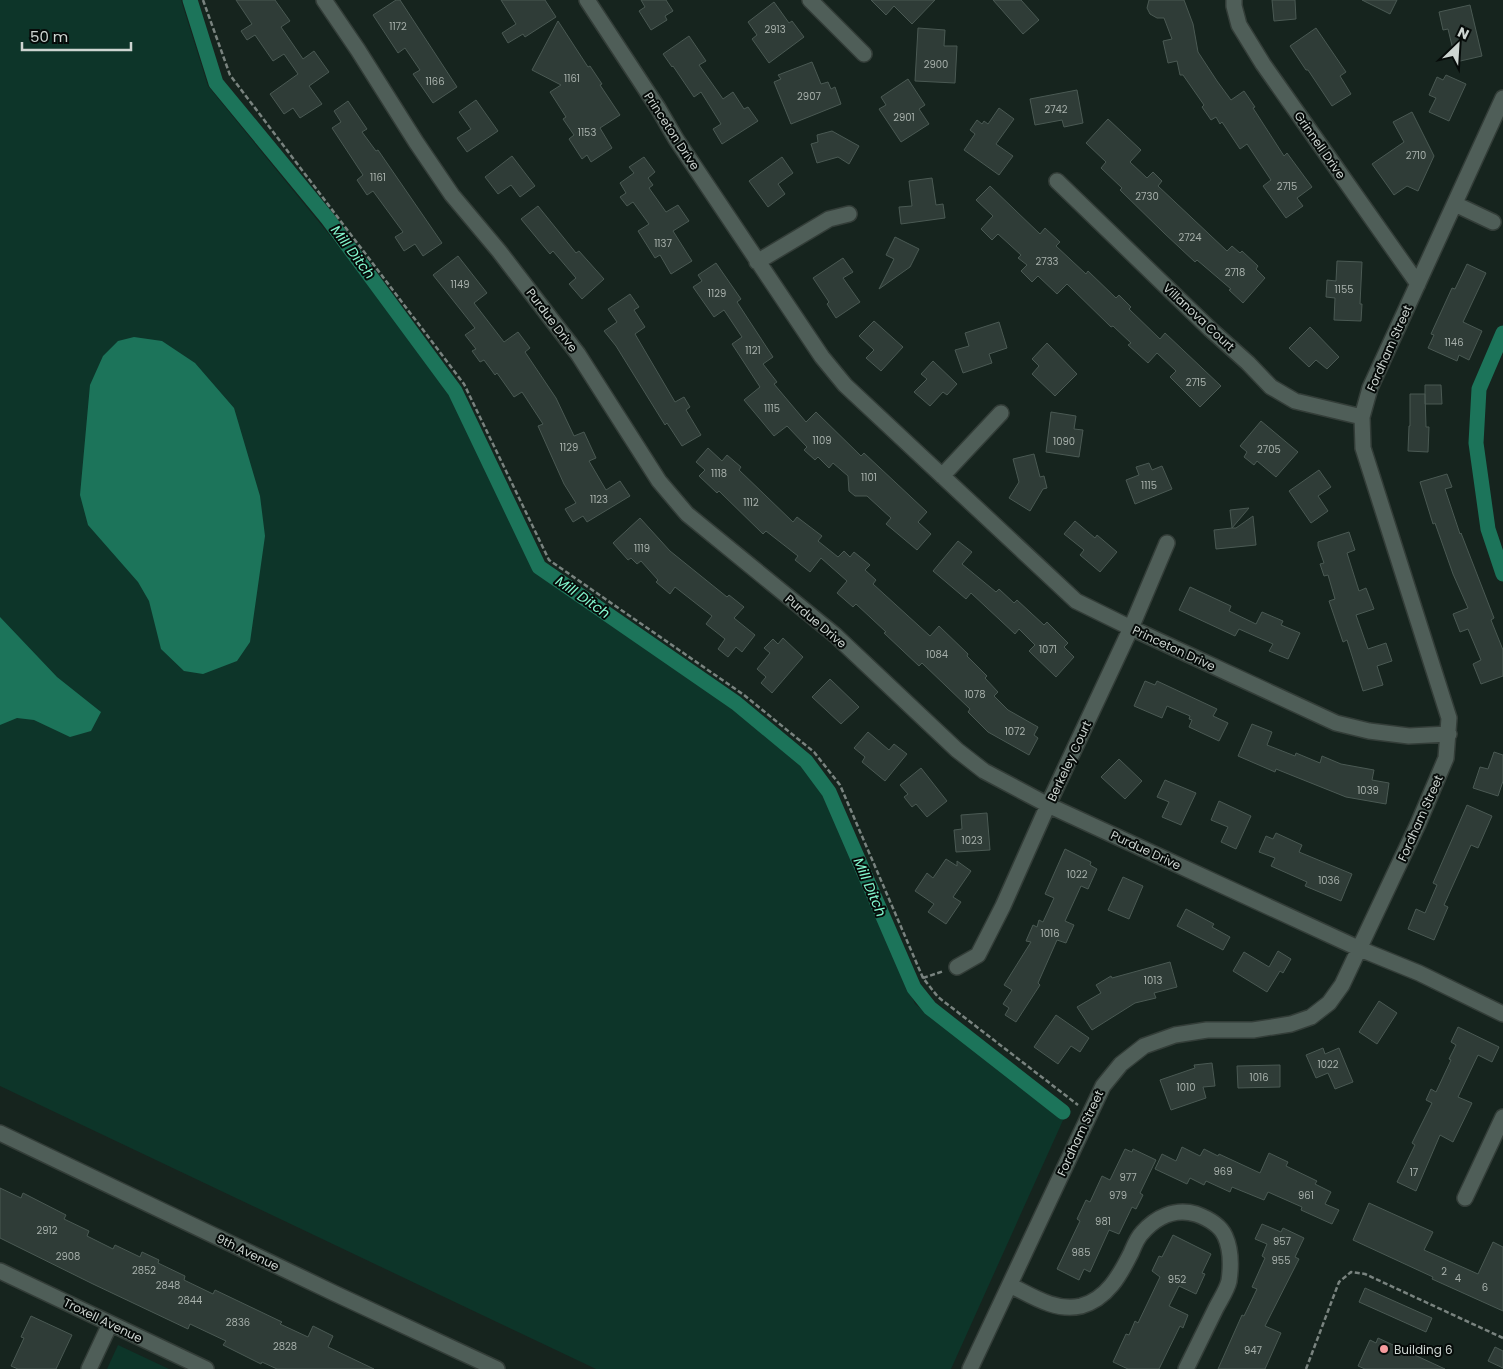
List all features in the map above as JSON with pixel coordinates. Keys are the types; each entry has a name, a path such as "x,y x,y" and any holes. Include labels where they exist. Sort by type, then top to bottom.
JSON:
{"street":[{"name":"Princeton Drive","path":"588,0 676,139 822,357 845,385 1076,601 1336,722 1369,732 1409,736 1449,734"},
{"path":"810,0 864,54"},
{"name":"Grinnell Drive","path":"1234,0 1239,25 1263,64 1418,284"},
{"name":"Purdue Drive","path":"330,2 416,142 452,195 499,251 578,354 659,481 687,514 835,635 957,750 984,771 1048,805 1360,949 1419,973 1503,1014"},
{"name":"Fordham Street","path":"970,1369 1103,1086 1121,1064 1144,1046 1175,1035 1207,1030 1253,1030 1291,1024 1311,1017 1329,1003 1342,985 1360,949 1443,766 1449,734 1449,718 1363,448 1362,417 1370,388 1503,98"},
{"name":"Villanova Court","path":"1056,181 1248,363 1271,388 1294,401 1362,417"},
{"path":"1454,204 1493,222"},
{"path":"758,262 829,219 849,214"},
{"path":"942,476 1001,413"},
{"name":"Berkeley Court","path":"957,967 978,955 1004,906 1048,805 1131,628 1167,543"},
{"path":"1465,1198 1503,1117"},
{"name":"9th Avenue","path":"0,1133 497,1369"},
{"path":"1010,1285 1047,1303 1066,1308 1081,1306 1096,1300 1108,1290 1122,1272 1141,1234 1156,1220 1169,1213 1188,1212 1205,1217 1220,1228 1226,1237 1231,1259 1229,1281 1186,1369"},
{"name":"Troxell Avenue","path":"0,1271 206,1369"},
{"path":"89,1369 110,1324"}],"path":[{"path":"203,0 230,75 464,384 549,560 744,695 814,752 840,785 923,978 938,997 1089,1113"},
{"path":"923,978 957,967"},
{"path":"1306,1369 1339,1282 1351,1272 1365,1274 1503,1338"}],"shaded area":[{"path":"0,0 181,0 208,86 394,314 459,408 538,575 737,707 802,765 822,790 915,1004 1064,1118 951,1369 596,1369 0,1086"},
{"path":"134,337 162,341 195,363 234,408 260,496 265,536 250,642 237,661 203,674 184,671 161,649 149,601 138,582 88,525 80,495 90,385 103,356 118,341"},
{"path":"0,617 57,677 101,712 91,731 70,737 34,720 17,718 0,725"},
{"path":"118,1345 169,1369 107,1369"}],"building":[{"path":"236,0 275,0 290,21 281,27 303,59 314,51 329,72 309,86 322,104 300,118 293,108 284,114 270,94 298,74 284,54 273,61 255,35 247,40 241,31 252,24"},
{"path":"396,0 400,0 457,87 433,103 413,74 420,70 405,48 398,53 373,15"},
{"path":"501,0 545,0 556,17 525,37 523,34 508,43 502,33 516,24"},
{"path":"641,0 666,0 673,11 665,16 667,20 651,30 639,11 645,7"},
{"path":"871,0 935,0 912,24 894,6 886,15"},
{"path":"993,0 1021,0 1039,20 1023,34"},
{"path":"1149,0 1184,0 1193,24 1198,52 1217,81 1231,100 1244,91 1284,156 1287,153 1312,187 1297,198 1303,206 1286,218 1263,186 1271,180 1247,144 1240,149 1222,122 1220,124 1216,117 1211,120 1202,107 1204,105 1183,75 1180,75 1177,61 1168,63 1163,41 1172,39 1164,18 1157,18 1150,14 1147,8"},
{"path":"1272,0 1295,0 1296,19 1274,21"},
{"path":"1362,0 1397,0 1390,14"},
{"path":"774,2 789,23 792,21 804,37 769,63 752,39 757,35 748,22"},
{"path":"1470,5 1482,56 1456,62 1448,29 1443,30 1439,12"},
{"path":"558,21 588,67 590,66 602,84 600,85 620,115 600,128 612,148 591,162 587,155 582,159 569,139 574,135 563,119 566,117 550,92 561,85 532,70"},
{"path":"918,28 945,30 944,46 957,46 955,83 915,81"},
{"path":"1316,28 1346,72 1340,76 1351,94 1332,106 1290,46"},
{"path":"689,36 706,61 699,65 723,99 733,92 744,109 748,107 758,121 722,144 713,129 721,124 701,92 694,97 663,54"},
{"path":"812,62 821,84 828,82 831,89 835,87 841,104 791,124 774,82 781,79 778,75"},
{"path":"1446,75 1466,84 1449,121 1429,112 1436,98 1429,95 1437,77 1443,80"},
{"path":"908,79 925,105 919,109 929,124 901,142 879,109 886,105 881,97"},
{"path":"1077,90 1083,123 1064,127 1062,120 1035,125 1030,99"},
{"path":"476,100 498,131 467,152 457,138 471,129 459,112"},
{"path":"348,101 367,129 362,132 376,151 378,150 442,243 423,256 415,244 404,251 395,237 403,232 373,191 367,195 357,180 363,175 332,128 341,122 334,111"},
{"path":"999,108 1014,119 996,144 1013,156 999,175 964,150 975,134 970,130 977,120 982,124 984,121 988,124"},
{"path":"1412,112 1434,156 1418,191 1407,186 1394,195 1372,164 1404,142 1393,122"},
{"path":"1108,119 1141,150 1130,162 1147,178 1153,172 1162,181 1158,186 1227,251 1232,246 1240,253 1242,251 1258,266 1256,269 1265,278 1243,303 1229,290 1231,289 1197,260 1195,262 1164,233 1120,190 1122,188 1101,168 1106,162 1086,143"},
{"path":"832,131 859,146 849,164 838,157 817,163 811,144 818,142 817,135"},
{"path":"512,156 535,186 520,197 511,185 498,194 485,177"},
{"path":"644,157 655,172 648,178 653,185 649,188 666,212 678,205 689,221 673,231 692,261 671,274 660,255 655,258 638,231 649,224 633,202 627,206 620,197 626,193 620,183 634,173 629,167"},
{"path":"782,157 793,173 778,184 785,194 768,207 749,181"},
{"path":"932,178 936,205 943,204 945,218 901,224 899,207 912,206 909,181"},
{"path":"990,186 1040,234 1045,228 1060,242 1056,246 1086,274 1088,271 1116,298 1119,295 1131,307 1129,309 1160,339 1165,333 1221,386 1200,407 1170,377 1176,371 1157,353 1148,363 1128,345 1131,343 1113,326 1111,327 1067,284 1057,294 1038,276 1032,282 1021,271 1027,265 1018,258 1021,255 998,234 992,240 981,229 993,216 976,200"},
{"path":"538,206 576,253 579,251 604,279 582,299 569,284 576,278 553,251 550,254 521,219"},
{"path":"895,237 919,249 910,267 879,289 894,259 886,255"},
{"path":"458,256 487,293 474,303 504,342 518,332 530,348 525,352 556,398 574,436 584,432 596,458 589,461 606,490 620,481 630,496 587,522 583,516 573,522 565,509 576,503 564,484 538,426 543,424 522,392 514,397 497,373 495,375 484,360 480,362 472,351 476,349 465,335 475,328 433,275"},
{"path":"843,258 853,272 843,278 860,302 836,318 827,304 829,302 813,278"},
{"path":"1337,261 1362,262 1361,321 1334,320 1335,298 1326,297 1327,280 1336,281"},
{"path":"716,263 741,299 737,302 773,357 763,364 777,382 774,384 806,422 816,412 861,456 864,453 927,512 918,522 931,534 917,550 886,524 891,518 867,496 855,496 849,491 848,476 833,463 829,468 818,457 815,460 804,450 807,447 787,426 774,436 744,400 760,387 732,344 742,337 724,310 714,317 693,287 702,281 698,275"},
{"path":"1467,264 1486,273 1463,322 1482,331 1469,360 1459,355 1457,361 1428,348 1434,335 1431,334 1452,288 1455,289"},
{"path":"630,294 639,307 634,310 645,327 635,334 675,402 684,397 690,407 686,410 701,435 682,446 667,423 665,425 616,346 604,331 617,322 608,309"},
{"path":"874,321 903,347 881,371 866,358 874,350 859,336"},
{"path":"999,322 1007,348 989,354 992,363 963,373 955,350 969,346 965,333"},
{"path":"1310,327 1339,357 1327,369 1316,360 1309,367 1289,348"},
{"path":"1047,343 1077,374 1055,396 1032,374 1039,366 1032,359"},
{"path":"933,361 957,384 947,395 943,392 930,406 914,392 927,379 921,374"},
{"path":"1425,385 1441,385 1442,404 1425,404"},
{"path":"1410,394 1425,394 1426,427 1429,427 1428,452 1408,451"},
{"path":"1051,412 1076,416 1074,429 1083,430 1079,457 1046,452"},
{"path":"1261,421 1298,452 1276,477 1257,461 1254,465 1244,457 1247,452 1240,446"},
{"path":"708,448 722,461 727,455 741,467 739,470 793,522 797,517 822,536 818,541 838,557 844,551 850,557 854,552 870,565 865,570 876,580 873,584 930,636 939,626 968,654 967,656 987,676 985,678 998,692 994,696 1008,710 1038,727 1034,735 1038,738 1029,755 988,732 968,712 970,709 922,663 919,666 856,604 853,607 837,593 847,581 821,558 810,572 795,560 798,556 766,531 763,534 719,491 717,493 699,476 705,470 696,462"},
{"path":"1034,454 1040,477 1044,476 1047,488 1043,489 1030,511 1009,498 1019,482 1013,459"},
{"path":"1149,463 1152,470 1162,466 1172,489 1135,504 1126,480 1139,475 1136,467"},
{"path":"1319,470 1331,487 1318,496 1328,511 1311,523 1289,491"},
{"path":"1447,474 1452,487 1445,489 1460,534 1494,618 1491,620 1503,650 1503,676 1481,684 1473,664 1481,660 1468,629 1460,632 1453,614 1468,608 1453,574 1435,523 1433,524 1420,482"},
{"path":"1249,508 1232,528 1230,510"},
{"path":"1253,516 1256,545 1216,549 1214,530 1236,528"},
{"path":"640,518 670,551 727,597 729,595 744,607 734,618 755,635 742,652 736,647 728,657 718,649 725,639 706,624 712,616 675,587 670,594 656,582 658,580 641,561 637,564 631,558 628,560 613,543"},
{"path":"1075,521 1095,538 1097,535 1117,552 1100,572 1080,555 1084,550 1064,534"},
{"path":"1349,532 1355,550 1347,553 1359,591 1366,588 1374,609 1356,615 1368,649 1386,643 1392,661 1377,666 1383,685 1363,691 1347,640 1343,642 1329,601 1335,599 1328,575 1324,576 1320,564 1324,563 1318,546 1318,542"},
{"path":"958,541 972,552 962,564 996,592 999,589 1014,603 1017,600 1044,625 1047,622 1068,643 1064,647 1074,657 1056,677 1029,651 1035,645 1019,629 1015,634 971,593 966,599 933,571"},
{"path":"1190,587 1231,606 1229,611 1256,624 1262,612 1283,621 1281,625 1300,633 1288,659 1269,651 1273,644 1239,629 1235,636 1179,610"},
{"path":"783,638 803,657 772,693 761,683 766,677 757,669 770,653 764,648 773,639 778,644"},
{"path":"830,679 859,707 841,724 812,697"},
{"path":"1145,681 1155,685 1157,681 1217,709 1213,716 1228,723 1219,741 1189,727 1192,720 1189,719 1190,716 1167,706 1162,718 1134,706"},
{"path":"1252,724 1272,732 1267,745 1295,756 1296,753 1320,763 1322,756 1341,764 1374,770 1372,780 1389,783 1386,804 1346,797 1276,769 1275,772 1238,756"},
{"path":"868,732 889,750 894,744 907,754 885,781 862,762 865,757 854,748"},
{"path":"1494,752 1503,755 1503,781 1498,796 1473,788 1480,767 1488,769"},
{"path":"1119,759 1142,781 1125,799 1101,777"},
{"path":"921,768 947,801 927,817 916,804 912,807 904,797 908,794 900,785"},
{"path":"1165,780 1196,793 1181,825 1162,817 1169,802 1157,797"},
{"path":"1219,801 1251,816 1236,849 1221,842 1228,827 1211,820"},
{"path":"1467,805 1492,816 1478,848 1471,845 1444,905 1448,907 1434,940 1408,929 1416,909 1425,913 1437,885 1433,883"},
{"path":"987,813 990,850 956,852 954,830 962,829 961,815"},
{"path":"1276,833 1302,845 1299,852 1352,874 1341,901 1305,886 1307,882 1271,866 1275,858 1259,852 1266,836 1273,839"},
{"path":"1065,849 1091,862 1090,865 1097,869 1088,889 1081,886 1065,921 1074,925 1066,943 1057,940 1038,983 1040,985 1016,1022 1005,1015 1009,1008 1003,1004 1012,990 1004,985 1031,942 1026,941 1033,925 1037,927 1039,920 1043,922 1054,898 1045,894"},
{"path":"946,859 957,866 957,861 971,871 953,897 961,902 946,924 928,912 934,904 915,891 927,873 933,878"},
{"path":"1123,877 1143,886 1129,919 1108,910"},
{"path":"1186,909 1214,924 1212,927 1230,937 1223,950 1177,926"},
{"path":"1278,951 1291,959 1283,973 1280,971 1267,992 1233,971 1244,952 1269,967"},
{"path":"1170,962 1177,987 1154,993 1156,998 1135,1003 1092,1030 1077,1007 1101,993 1096,985 1111,976 1112,978"},
{"path":"1379,1001 1397,1013 1377,1044 1359,1032"},
{"path":"1056,1015 1089,1038 1080,1052 1071,1046 1058,1064 1034,1047"},
{"path":"1458,1027 1499,1047 1492,1062 1478,1055 1458,1097 1472,1103 1453,1142 1440,1135 1416,1191 1397,1182 1415,1145 1412,1143 1432,1103 1426,1100 1431,1089 1436,1092 1451,1060 1449,1059 1456,1045 1451,1042"},
{"path":"1323,1048 1325,1054 1339,1048 1353,1082 1335,1089 1328,1073 1316,1078 1306,1055"},
{"path":"1212,1063 1215,1086 1203,1087 1206,1098 1171,1110 1160,1080 1195,1068 1194,1065"},
{"path":"1280,1065 1280,1087 1238,1088 1237,1066"},
{"path":"1182,1147 1200,1156 1204,1149 1218,1156 1219,1154 1260,1173 1269,1153 1288,1162 1286,1166 1317,1181 1315,1184 1331,1192 1325,1204 1339,1210 1332,1224 1301,1210 1302,1207 1268,1192 1264,1200 1232,1187 1230,1192 1206,1181 1204,1185 1190,1178 1187,1184 1155,1169 1162,1154 1176,1161"},
{"path":"1125,1149 1132,1152 1133,1149 1156,1160 1140,1193 1143,1195 1136,1209 1132,1207 1119,1234 1109,1230 1090,1272 1084,1269 1079,1280 1057,1269 1080,1221 1077,1219 1086,1200 1090,1202 1102,1176 1110,1180"},
{"path":"0,1188 21,1198 23,1193 66,1215 64,1219 89,1231 87,1236 113,1249 115,1245 140,1257 142,1252 159,1260 158,1263 185,1276 184,1280 213,1294 215,1290 282,1322 280,1324 308,1337 313,1326 333,1336 328,1347 374,1369 277,1369 262,1362 261,1364 223,1345 226,1341 190,1324 188,1329 93,1284 0,1238"},
{"path":"1369,1203 1433,1232 1424,1250 1478,1274 1493,1242 1503,1247 1503,1311 1353,1240"},
{"path":"1262,1224 1281,1232 1283,1228 1304,1238 1295,1257 1299,1259 1265,1326 1281,1333 1265,1369 1218,1369 1242,1315 1244,1316 1257,1289 1252,1287 1265,1258 1262,1256 1267,1244 1255,1239"},
{"path":"1173,1235 1211,1254 1202,1273 1205,1274 1196,1294 1179,1286 1169,1306 1188,1315 1183,1328 1180,1326 1159,1369 1128,1369 1113,1362 1126,1334 1129,1335 1135,1321 1138,1323 1160,1277 1152,1271 1159,1256 1162,1257"},
{"path":"1365,1288 1432,1318 1426,1332 1359,1302"},
{"path":"31,1316 72,1335 56,1369 18,1369 11,1366 24,1338 21,1337"},
{"name":"Building 6","path":"1378,1338 1445,1369 1365,1369 1358,1366 1370,1340 1376,1343"},
{"path":"1495,1347 1503,1351 1503,1368 1488,1361"}],"waterway":[{"name":"Mill Ditch","path":"190,0 216,83 328,219 455,391 539,567 736,703 806,761 829,792 914,988 930,1008 1063,1112"},
{"path":"1503,333 1479,389 1476,443 1488,529 1503,574"}],"place":[{"name":"Building 6","path":"1384,1349"}]}
